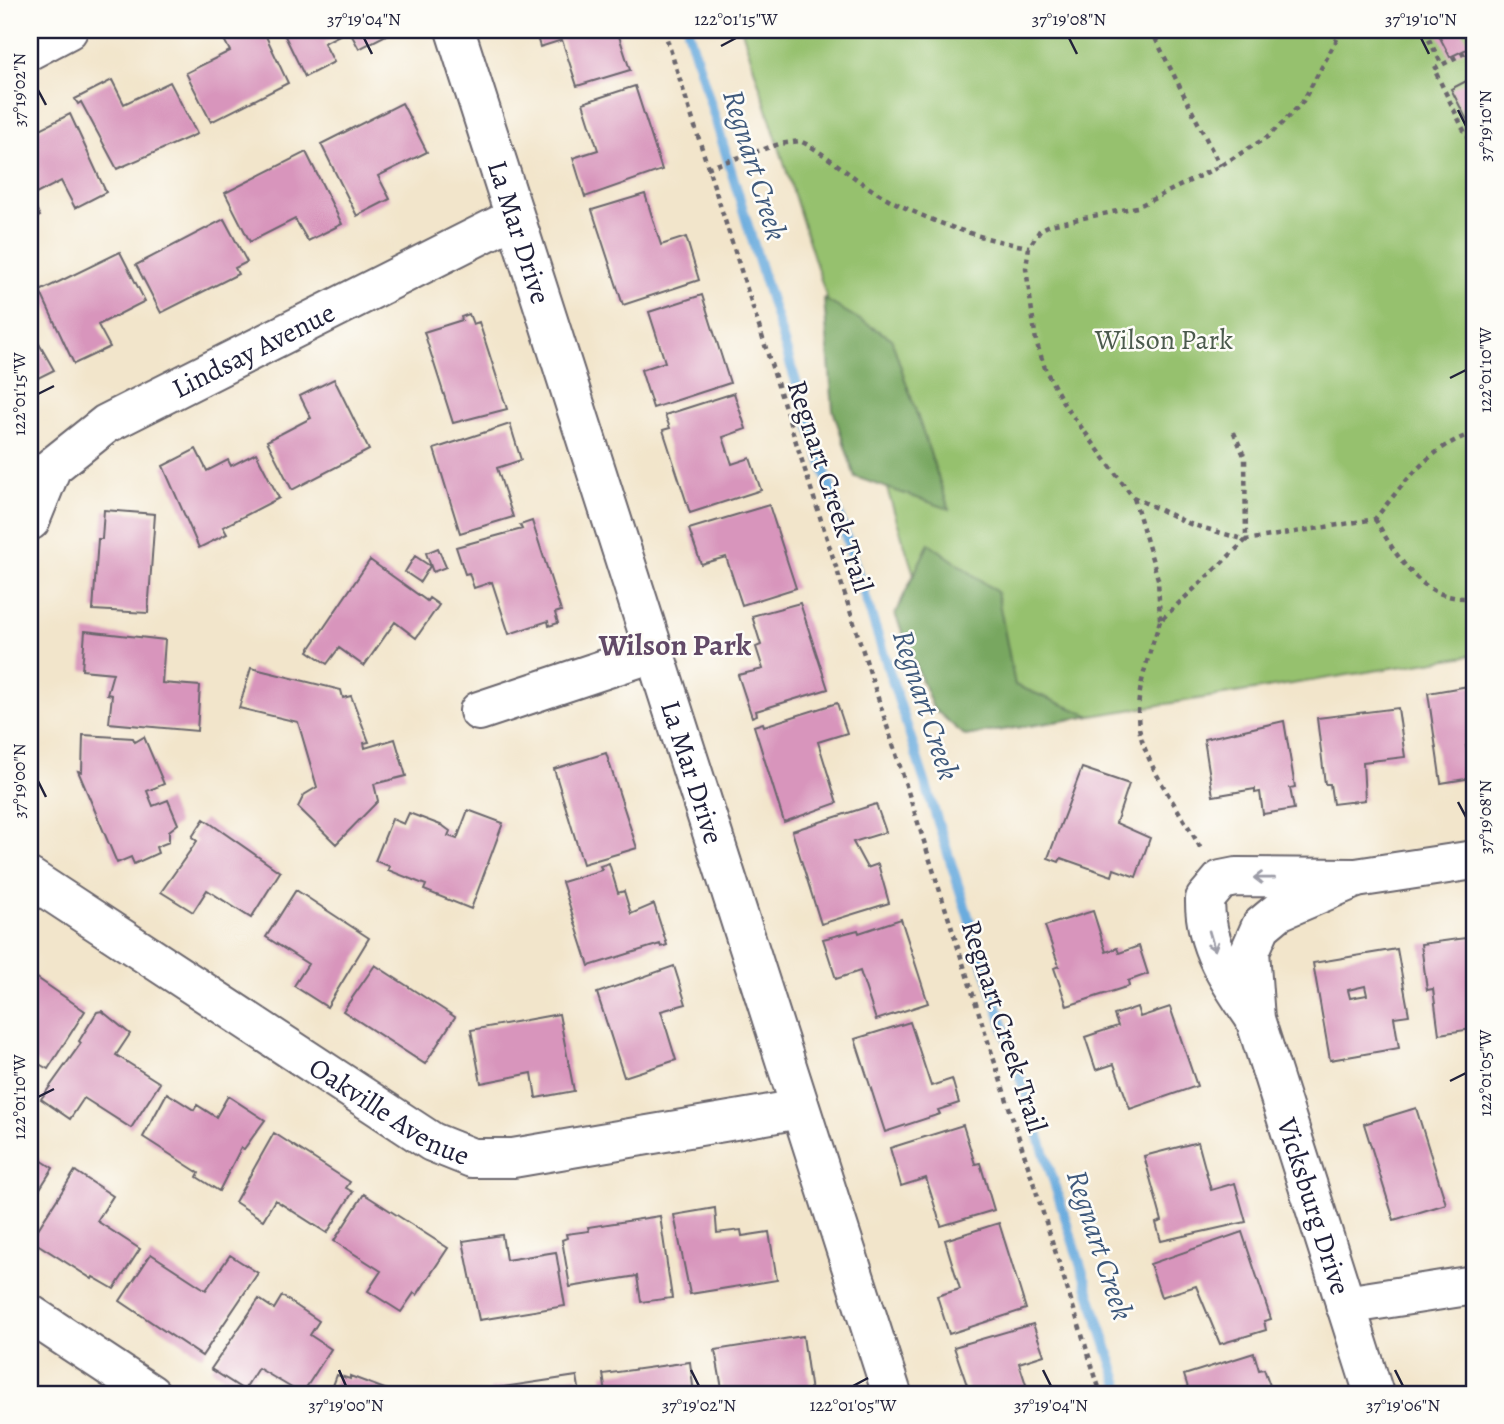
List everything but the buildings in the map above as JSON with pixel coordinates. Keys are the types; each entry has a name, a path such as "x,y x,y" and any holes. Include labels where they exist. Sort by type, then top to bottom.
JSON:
{"street":[{"path":"30,50 68,30"},
{"name":"La Mar Drive","path":"455,30 892,1394"},
{"name":"Lindsay Avenue","path":"30,521 52,467 106,424 514,218"},
{"path":"479,711 656,652"},
{"path":"1213,869 1356,878 1474,860"},
{"name":"Vicksburg Drive","path":"1213,869 1205,900 1212,941 1222,972 1255,1019"},
{"name":"Oakville Avenue","path":"30,878 432,1142 472,1158 513,1158 800,1110"},
{"name":"Vicksburg Drive","path":"1356,878 1279,911 1261,926 1250,951 1255,1019 1374,1394"},
{"path":"1345,1305 1474,1285"},
{"path":"30,1314 151,1394"}],"path":[{"name":"Regnart Creek Trail","path":"664,30 1101,1394"},
{"path":"1151,30 1220,166"},
{"path":"1213,869 1151,761 1141,736 1140,699 1160,621 1158,579 1133,497 1077,423 1046,371 1035,341 1029,306 1026,268 1029,247 1040,230 1050,225 1137,207 1220,166 1269,136 1302,103 1342,30"},
{"path":"1424,30 1442,65"},
{"path":"1465,30 1474,48 1434,69 1474,150"},
{"path":"708,168 779,144 800,141 878,194 914,211 1002,243 1029,247"},
{"path":"1160,621 1246,540 1245,458 1232,428"},
{"path":"1133,497 1190,524 1246,540 1375,519 1403,484 1438,449 1474,433"},
{"path":"1375,519 1396,555 1412,575 1434,591 1457,600 1474,597"}],"green space":[{"name":"Wilson Park","path":"742,30 1474,30 1474,655 965,736"},
{"path":"824,299 891,338 949,509 855,477 833,410"},
{"path":"929,543 997,592 1015,685 1091,716 965,736 933,708 895,614"}],"waterway":[{"name":"Regnart Creek","path":"688,30 791,366 1122,1394"}],"district":[{"name":"Wilson Park","path":"675,645"}]}
